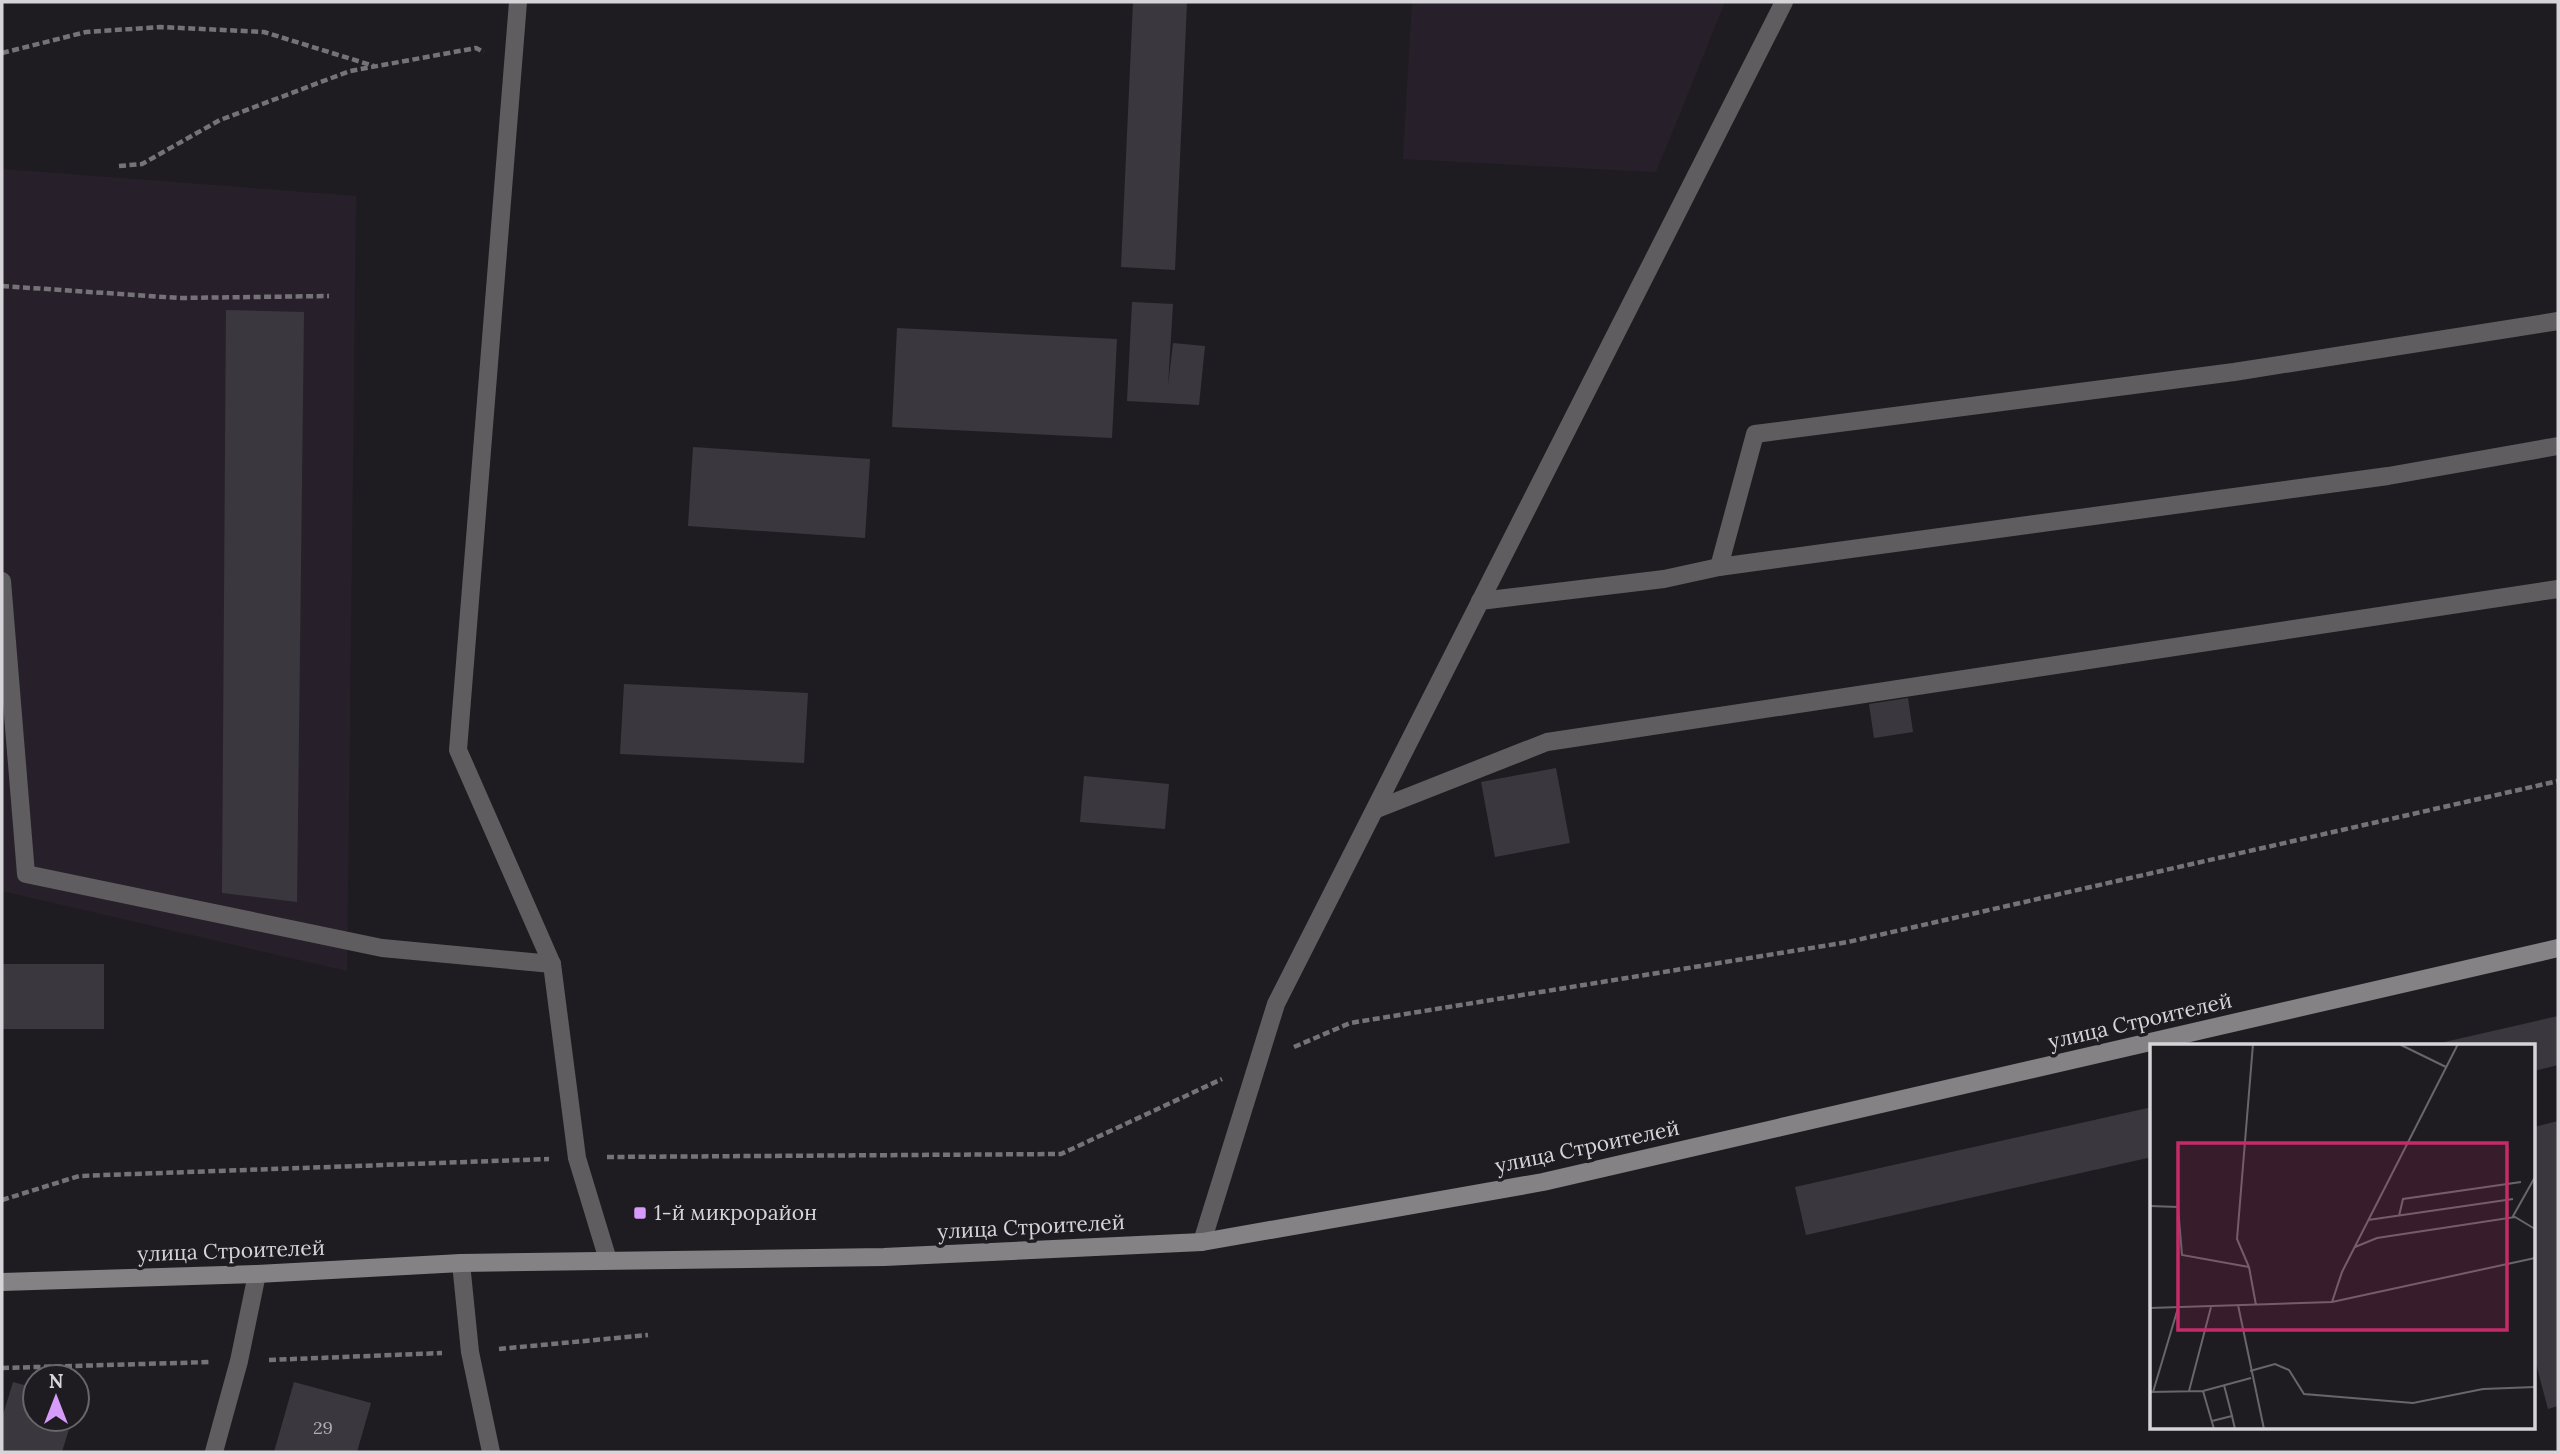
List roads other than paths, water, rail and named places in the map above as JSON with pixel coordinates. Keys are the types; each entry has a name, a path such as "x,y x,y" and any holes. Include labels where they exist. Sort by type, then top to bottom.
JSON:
{"street":[{"path":"518,2 458,750 552,964 577,1158 608,1260"},
{"path":"1202,1242 1276,1004 1784,2"},
{"path":"1719,566 1755,434 2234,372 2558,321"},
{"path":"1480,601 1664,579 1719,566 2388,476 2558,446"},
{"path":"2,581 26,874 382,948 552,964"},
{"path":"1377,808 1547,742 2558,589"},
{"name":"улица Строителей","path":"2,1282 257,1274 461,1263 884,1256 1202,1242 1543,1182 2558,948"},
{"path":"461,1263 470,1352 491,1452"},
{"path":"214,1452 239,1361 257,1274"}],"place":[{"name":"1-й микрорайон","path":"640,1213"}]}
